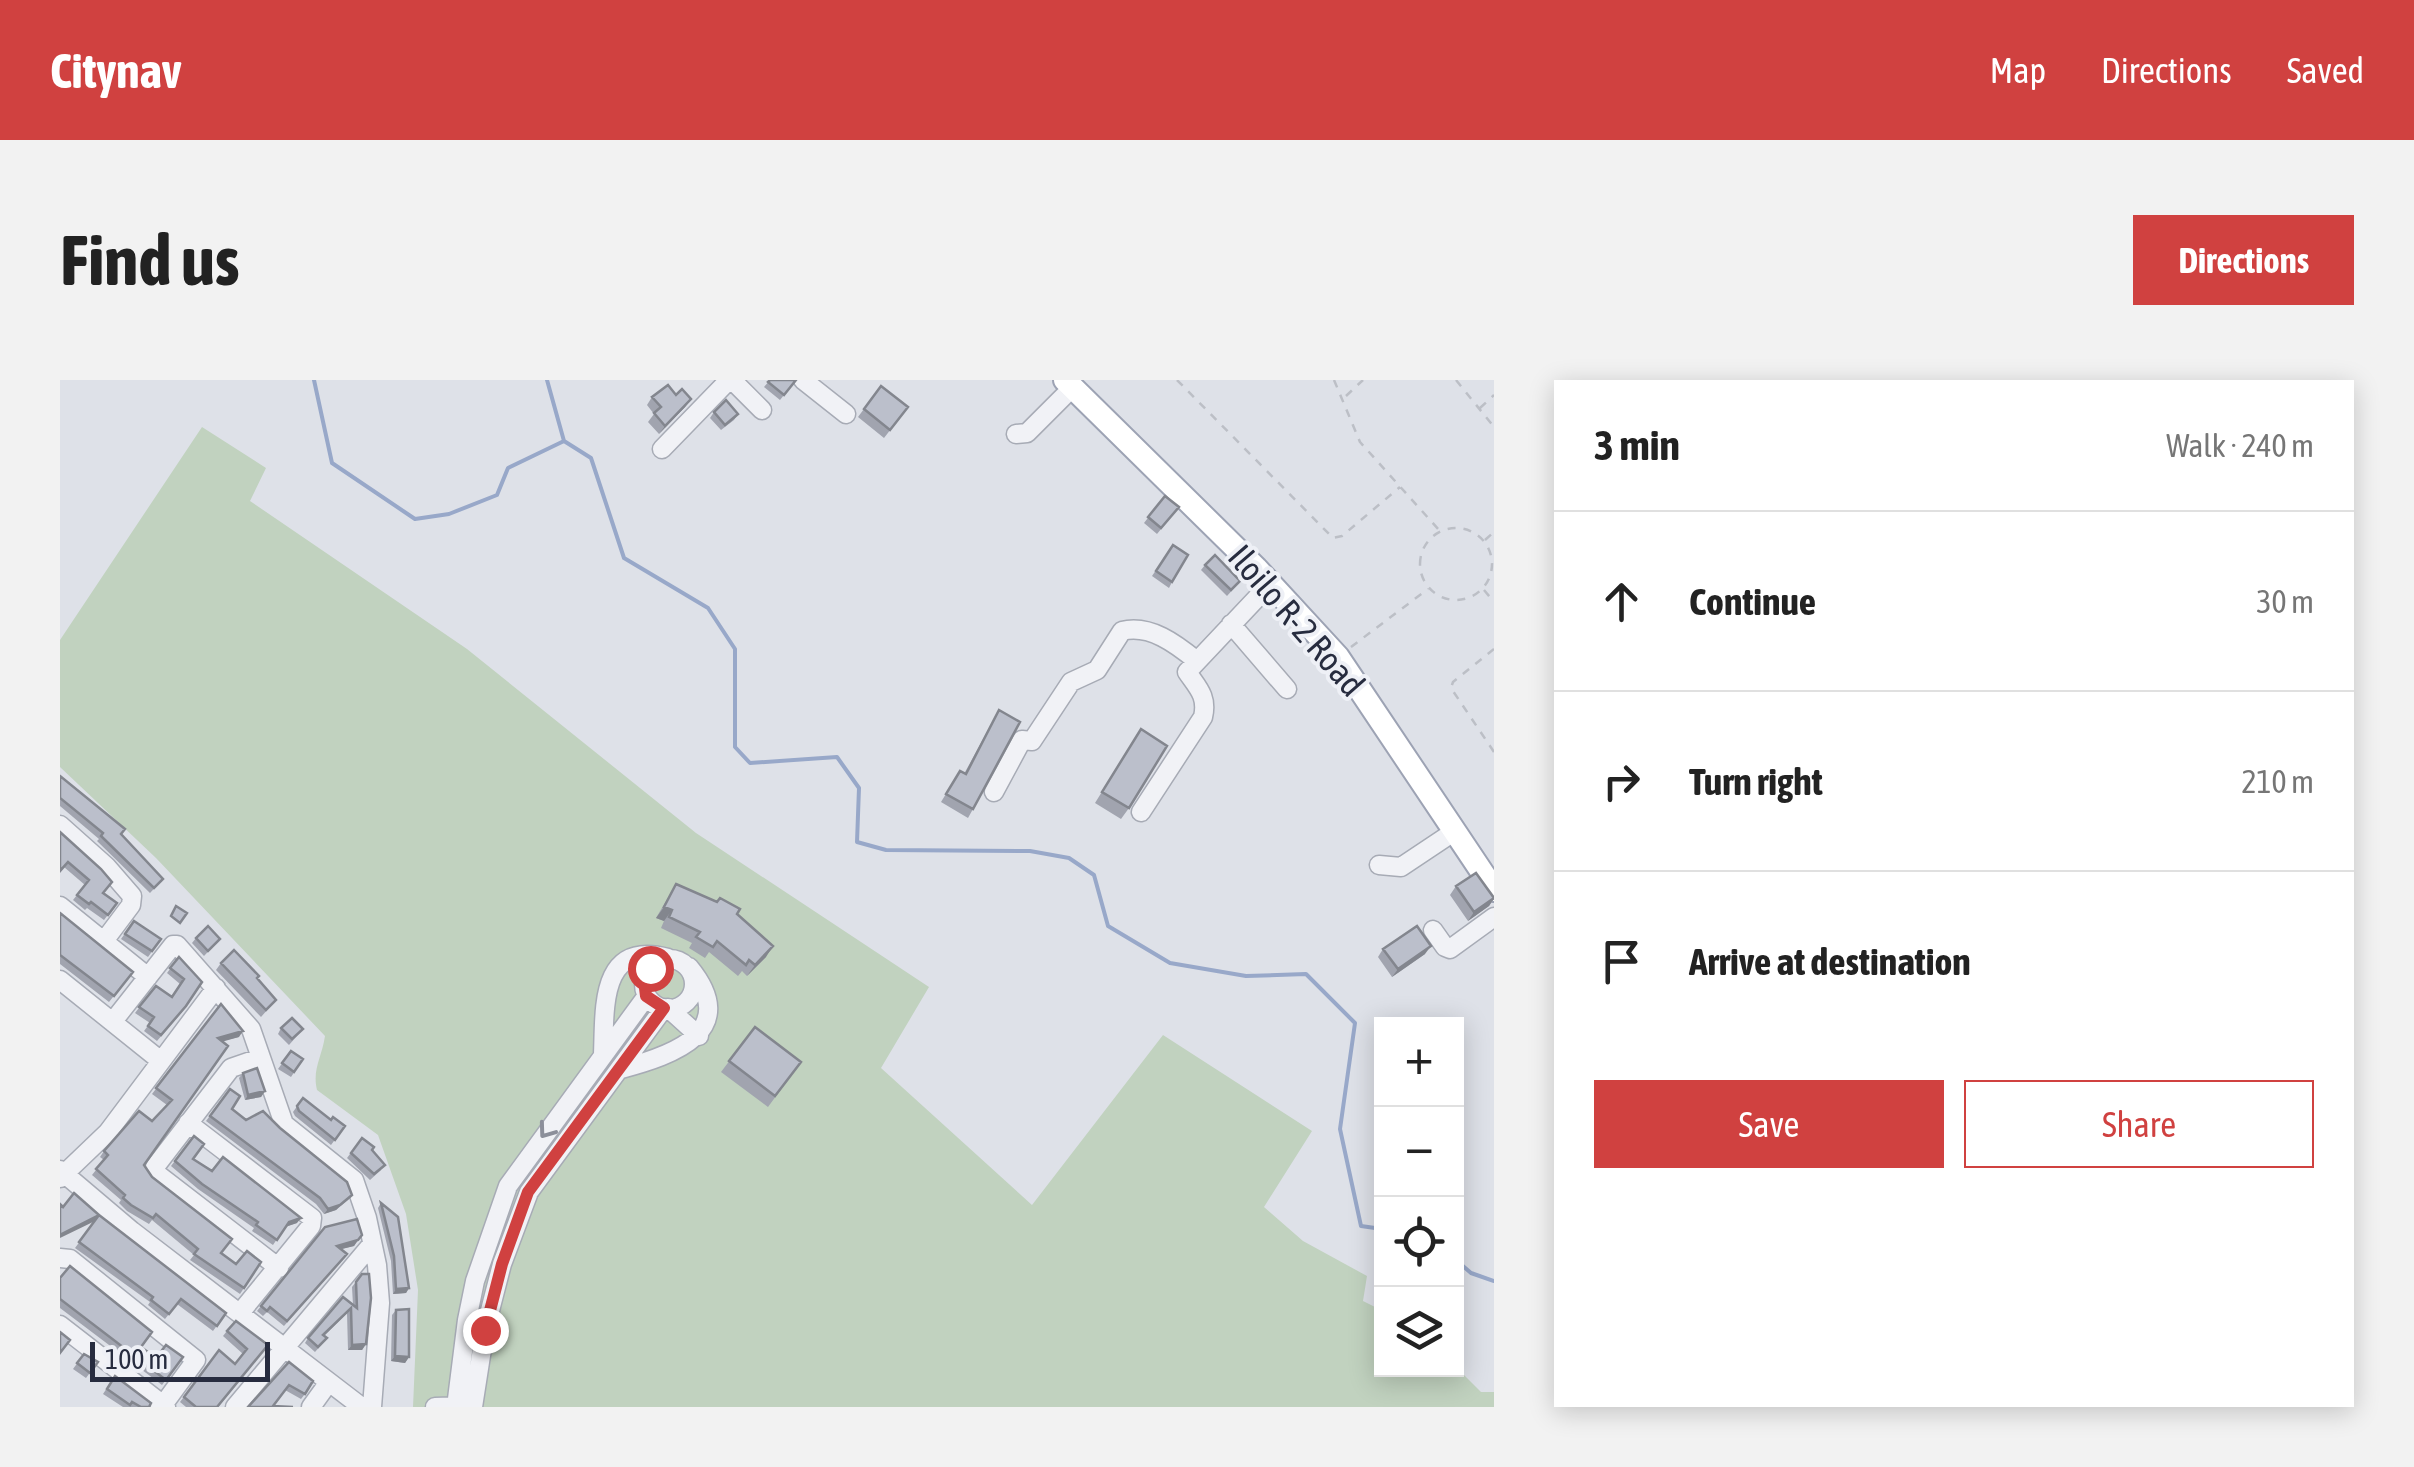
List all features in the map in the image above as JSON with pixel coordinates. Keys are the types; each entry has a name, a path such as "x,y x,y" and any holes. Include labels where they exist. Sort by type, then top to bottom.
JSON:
{"main road":[{"name":"Iloilo R-2 Road","path":"1069,384 1271,583 1338,657 1494,890"}],"street":[{"path":"662,449 731,380 762,410"},
{"path":"803,380 846,414"},
{"path":"1016,434 1027,433 1069,384"},
{"path":"1141,812 1203,717 1206,706 1200,687 1187,672 1271,583"},
{"path":"1231,624 1287,689"},
{"path":"994,792 1022,740 1032,741 1071,682 1097,670 1122,630 1138,627 1176,644 1197,661"},
{"path":"60,825 106,866 132,896 131,905 104,941"},
{"path":"1379,865 1401,867 1455,831"},
{"path":"60,906 148,977"},
{"path":"1432,930 1450,950 1494,917"},
{"path":"114,1020 173,945 177,945 216,988 251,1029 284,1124 351,1176 372,1244 380,1331 370,1407 359,1404 329,1382 61,1174 108,1132 216,988"},
{"path":"603,1054 605,1004 614,973 636,956 650,954 680,961 688,967 702,983 707,1002 705,1024 699,1036 652,1060 621,1068"},
{"path":"456,1407 466,1320 497,1215 518,1169 646,993 650,968 668,958"},
{"path":"435,1407 473,1407 488,1316 528,1192 666,1008 678,1007 690,998 695,986 688,967"},
{"path":"614,973 699,1036"},
{"path":"63,988 114,1020 161,1061"},
{"path":"260,1058 231,1068 155,1167 156,1174 278,1268"},
{"path":"576,1092 594,1105"},
{"path":"188,1123 312,1218 311,1226 240,1313"},
{"path":"234,1407 372,1244"},
{"path":"60,1258 70,1259 194,1358 195,1364 164,1406 60,1325"},
{"path":"311,1407 329,1382"}],"path":[{"path":"1178,380 1333,538 1342,536 1400,486"},
{"path":"1334,380 1360,442 1440,532"},
{"path":"1344,398 1363,380"},
{"path":"1456,380 1494,426"},
{"path":"1480,409 1494,395"},
{"path":"1466,529 1484,540 1492,568 1483,588 1470,598 1451,600 1424,581 1420,561 1425,545 1440,532 1466,529"},
{"path":"1484,540 1494,532"},
{"path":"1353,645 1430,588"},
{"path":"1483,588 1494,602"},
{"path":"1494,649 1453,682 1451,688 1494,752"}],"green space":[{"path":"202,427 266,468 250,501 467,649 696,833 929,987 881,1068 1032,1205 1163,1035 1312,1131 1264,1207 1303,1241 1367,1276 1363,1301 1374,1306 1374,1377 1464,1375 1481,1392 1494,1392 1494,1407 413,1407 418,1290 406,1214 378,1135 317,1090 317,1069 325,1036 156,858 60,767 60,640"}],"building":[{"path":"770,380 796,380 784,395"},
{"path":"668,385 676,395 682,389 691,399 665,426 654,413 661,407 652,397"},
{"path":"881,386 908,407 890,430 864,409"},
{"path":"726,400 738,414 725,425 714,412"},
{"path":"1165,496 1179,507 1161,528 1148,517"},
{"path":"1173,545 1188,555 1172,582 1156,571"},
{"path":"1215,555 1240,581 1231,590 1205,565"},
{"path":"999,710 1020,722 973,809 946,794 960,771 966,774"},
{"path":"1141,729 1167,746 1129,808 1102,792"},
{"path":"60,776 125,829 121,834 163,879 154,888 101,836 103,833 60,798"},
{"path":"60,832 112,882 103,893 117,903 108,915 77,895 89,880 68,862 60,871"},
{"path":"1476,873 1494,898 1474,912 1456,886"},
{"path":"676,884 740,909 737,914 773,946 755,965 749,960 746,965 717,941 713,947 696,937 700,932 669,917 672,910 664,907"},
{"path":"176,906 187,913 180,923 171,916"},
{"path":"60,913 133,972 114,996 60,955"},
{"path":"134,921 161,939 152,951 125,934"},
{"path":"208,926 220,939 208,951 196,938"},
{"path":"1417,926 1431,946 1398,969 1383,949"},
{"path":"234,950 276,1000 266,1010 221,963"},
{"path":"179,957 202,982 161,1035 148,1026 154,1017 139,1007 156,986 172,997 184,979 170,968"},
{"path":"221,1004 243,1031 218,1038 228,1046 144,1165 152,1177 232,1239 221,1253 236,1264 247,1251 261,1262 244,1288 194,1254 198,1249 156,1214 153,1218 131,1205 96,1169 108,1155 104,1151 139,1111 152,1121 172,1100 156,1088"},
{"path":"292,1018 303,1029 292,1039 281,1028"},
{"path":"755,1027 801,1062 775,1096 729,1061"},
{"path":"291,1051 303,1059 294,1072 282,1063"},
{"path":"257,1068 265,1091 248,1095 243,1073"},
{"path":"230,1089 240,1096 232,1109 246,1120 263,1111 347,1182 352,1195 328,1209 320,1198 210,1116"},
{"path":"303,1098 345,1126 335,1140 299,1111 297,1106"},
{"path":"194,1136 204,1144 193,1159 212,1171 223,1157 301,1218 289,1222 277,1240 256,1225 258,1222 202,1184 175,1161"},
{"path":"362,1138 374,1147 372,1150 385,1165 374,1174 351,1153"},
{"path":"74,1193 99,1215 60,1235 60,1204 63,1207"},
{"path":"381,1203 398,1217 409,1288 396,1289 394,1256"},
{"path":"99,1215 226,1313 217,1326 181,1299 169,1314 151,1300 153,1297 79,1242"},
{"path":"357,1219 362,1235 337,1246 347,1254 287,1321 270,1307 267,1311 261,1306 325,1227"},
{"path":"70,1266 152,1332 141,1347 156,1358 166,1345 183,1357 166,1380 60,1299 60,1278"},
{"path":"362,1274 369,1274 371,1298 366,1344 352,1345 351,1308 323,1335 327,1338 318,1347 308,1338 343,1297 357,1308 356,1282"},
{"path":"409,1309 409,1357 395,1356 396,1310"},
{"path":"236,1321 268,1345 217,1407 196,1407 184,1397 219,1350 235,1364 247,1349 227,1331"},
{"path":"60,1332 70,1340 60,1353"},
{"path":"84,1354 98,1362 90,1373 77,1363"},
{"path":"289,1362 313,1381 305,1394 289,1385 273,1406 293,1407 248,1407"},
{"path":"115,1376 151,1403 149,1407 132,1402 130,1405 107,1389"}],"waterway":[{"path":"314,380 332,463 415,519 449,514 497,495 508,468 564,441 591,458 624,558 708,608 735,649 735,747 750,763 837,757 859,788 857,842 886,850 1030,851 1069,858 1094,875 1108,926 1170,963 1246,976 1306,974 1355,1023 1340,1129 1361,1226 1374,1228"},
{"path":"547,380 564,441"},
{"path":"1464,1267 1494,1281"}],"route":[{"path":"485,1330 502,1264 528,1192 664,1008 646,996 644,980 650,968"}]}
